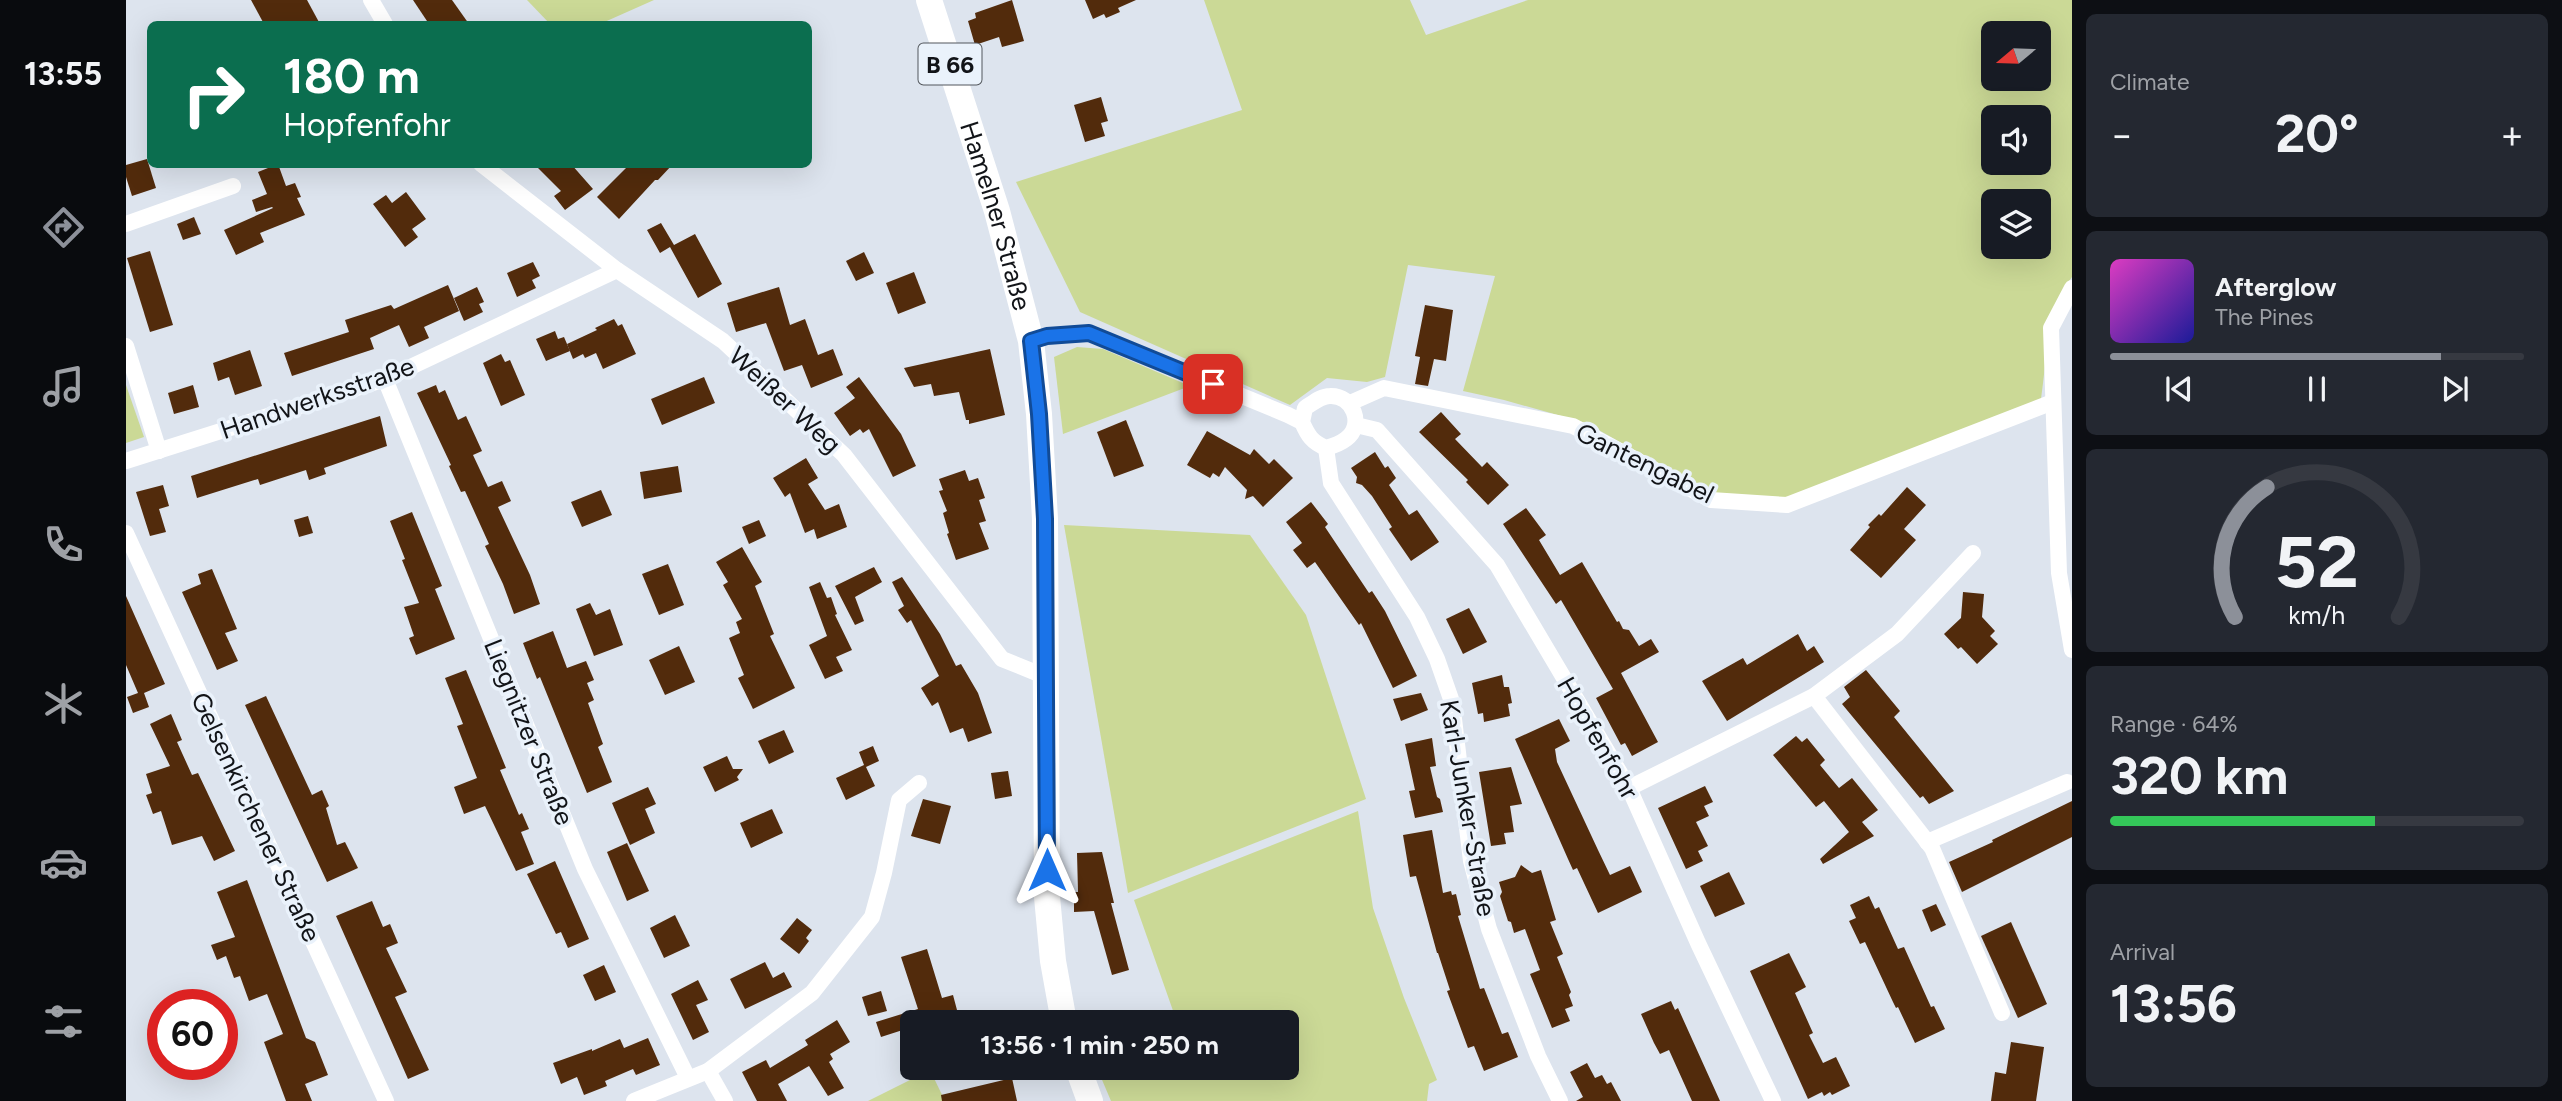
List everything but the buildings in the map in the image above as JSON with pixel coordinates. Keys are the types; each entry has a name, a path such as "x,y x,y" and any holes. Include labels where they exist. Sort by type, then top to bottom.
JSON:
{"main road":[{"name":"Hamelner Straße","path":"929,0 997,211 1031,341 1039,414 1045,519 1047,897 1052,961 1062,1010"},
{"path":"1082,1080 1090,1101"}],"street":[{"path":"371,0 383,21"},
{"name":"Weißer Weg","path":"486,168 617,270 723,341 844,455 1002,659 1045,676"},
{"path":"126,224 233,186"},
{"name":"Handwerksstraße","path":"126,461 385,379 617,270"},
{"path":"2072,288 2051,328 2059,573 2072,650"},
{"path":"1031,341 1047,336 1089,333 1302,422"},
{"path":"126,346 159,451"},
{"name":"Liegnitzer Straße","path":"385,379 584,869 688,1078"},
{"name":"Gantengabel","path":"1350,403 1384,388 1573,426 1711,500 1787,505 2053,402"},
{"path":"1332,396 1350,403 1355,412 1356,425 1348,438 1326,448 1315,444 1302,422 1306,408 1320,399 1332,396"},
{"name":"Hopfenfohr","path":"1356,425 1377,430 1497,565 1629,789 1773,1101"},
{"name":"Karl-Junker-Straße","path":"1326,448 1331,483 1417,617 1452,702 1471,861 1489,929 1538,1056 1560,1101"},
{"name":"Gelsenkirchener Straße","path":"126,533 386,1101"},
{"path":"1629,789 1814,696 1897,634 1973,553"},
{"path":"1814,696 1932,848 2002,1013"},
{"path":"1927,842 2067,782"},
{"path":"634,1101 708,1071 812,993 872,916 899,800 919,783"},
{"path":"708,1071 725,1101"}],"green space":[{"path":"527,0 654,0 607,21 547,21"},
{"path":"1204,0 1410,0 1426,35 1528,0 2072,0 2072,277 2057,304 2041,399 1783,499 1713,494 1586,423 1463,391 1495,276 1408,265 1385,377 1367,382 1327,378 1290,405 1080,312 1016,182 1242,110"},
{"path":"1077,347 1103,349 1190,386 1063,434 1054,357"},
{"path":"126,385 144,437 126,443"},
{"path":"1064,525 1250,535 1306,615 1366,799 1128,893"},
{"path":"1358,811 1373,908 1404,998 1437,1080 1429,1084 1427,1101 1111,1101 1102,1080 1299,1080 1299,1010 1173,1010 1134,900"},
{"path":"910,1080 935,1080 945,1101 868,1101"}],"route":[{"path":"1047,870 1045,519 1039,414 1031,341 1047,336 1089,333 1213,384"}]}
